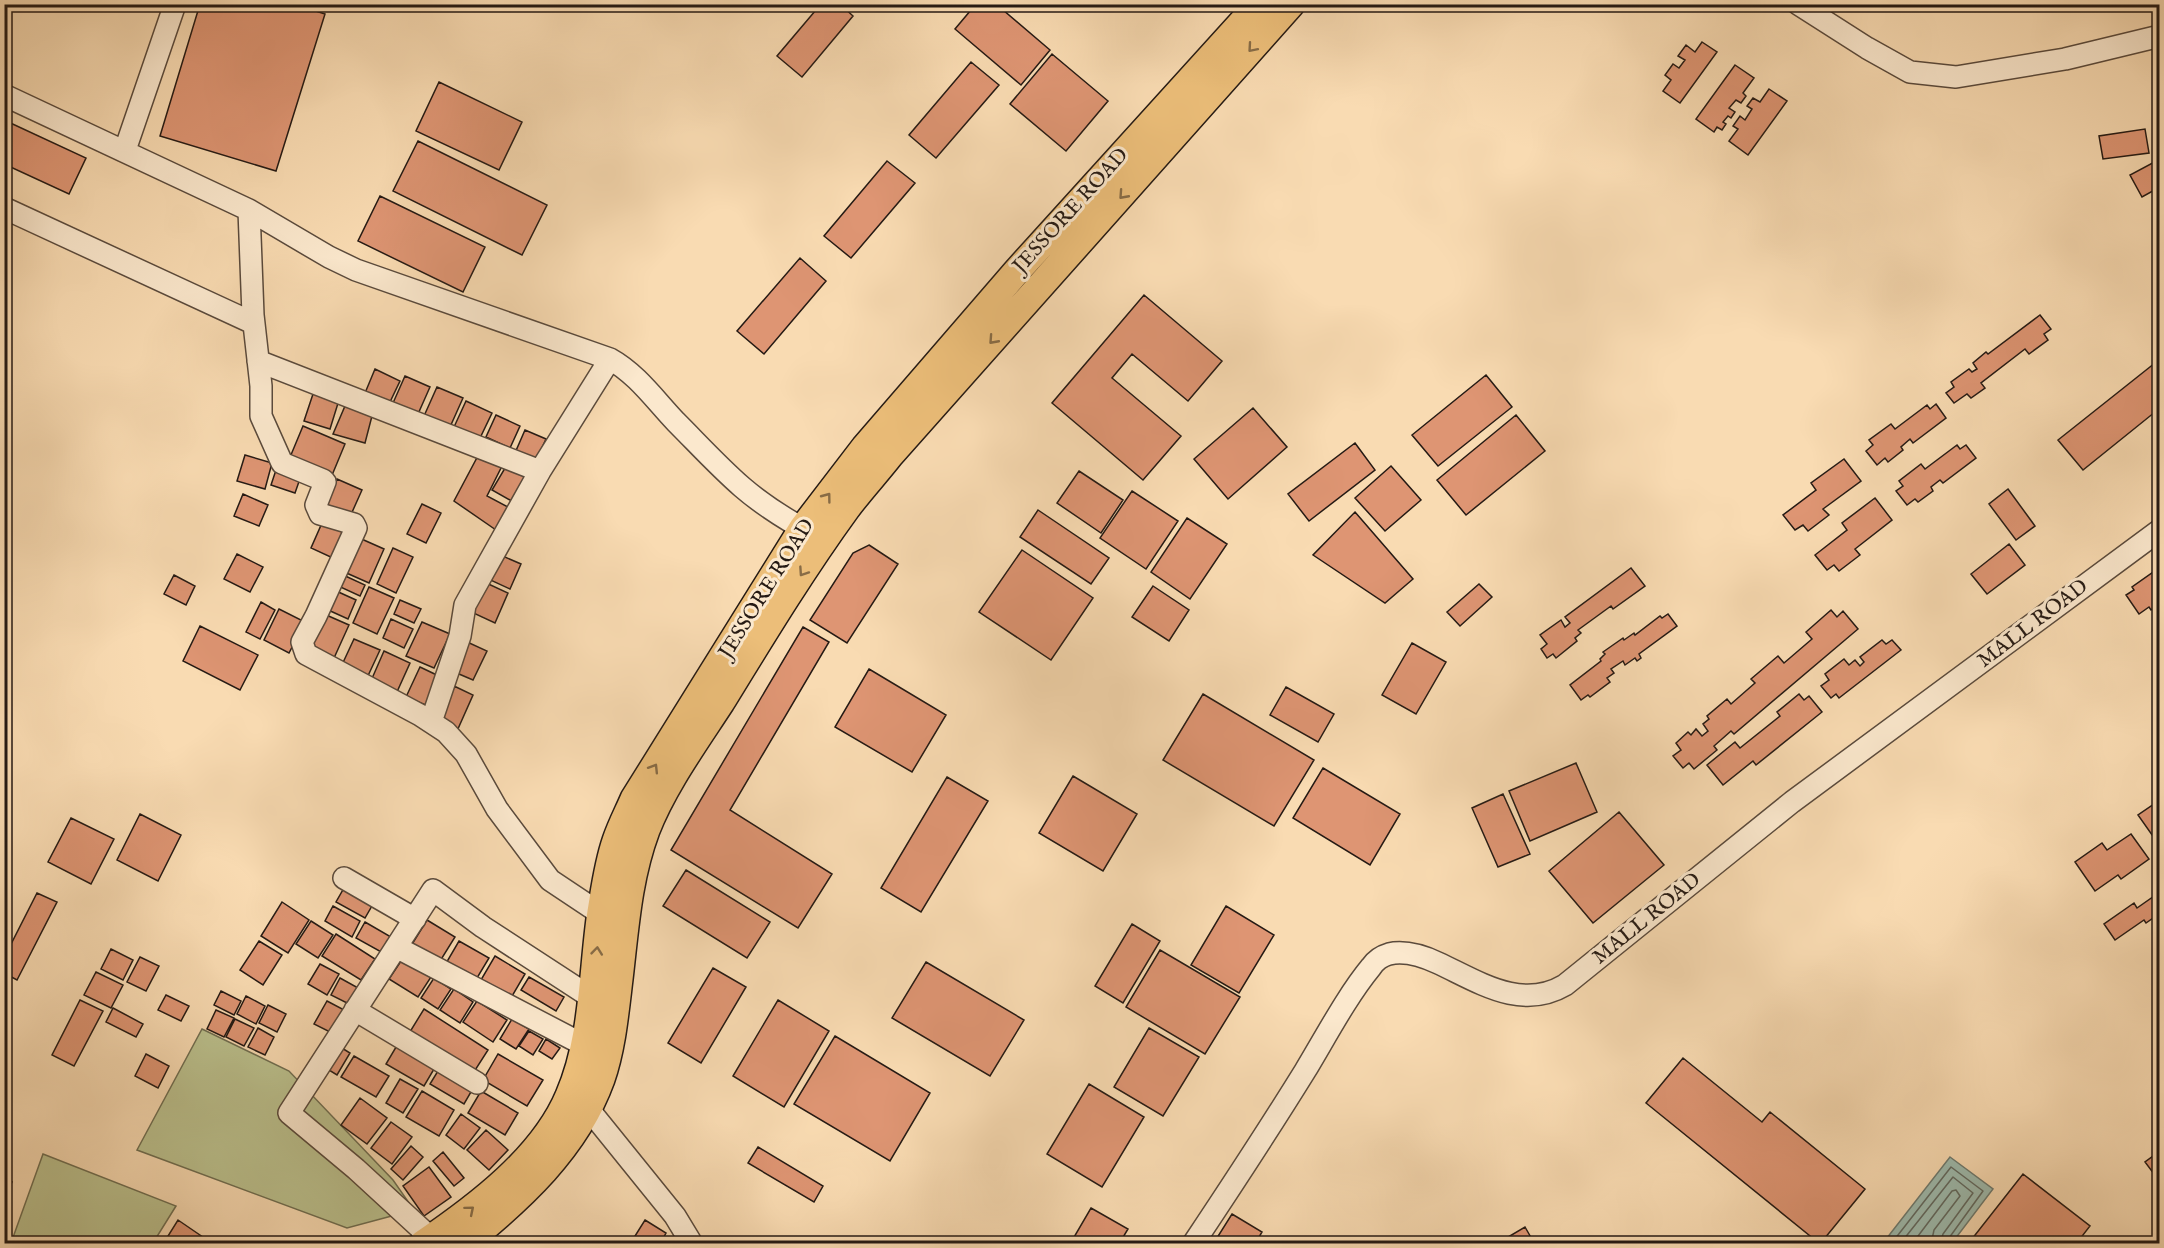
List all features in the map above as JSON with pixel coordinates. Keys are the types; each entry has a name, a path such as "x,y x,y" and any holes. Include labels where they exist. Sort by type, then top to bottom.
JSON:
{"main road":[{"name":"JESSORE ROAD","path":"427,1240 465,1215 522,1162 601,1078 609,1046 630,885 636,857 647,827 662,797 865,447 1002,289 1259,4"},
{"name":"JESSORE ROAD","path":"464,1244 525,1192 555,1158 578,1104 608,871 616,840 634,799 813,534 848,507 890,455 1291,4"}],"street":[{"path":"125,150 175,4"},
{"path":"1798,4 1867,48 1910,72 1956,77 2065,59 2160,36"},
{"path":"4,95 249,210 329,258 356,270 610,358 635,376 670,416 743,488 813,534"},
{"path":"4,208 253,322"},
{"path":"249,210 253,322 261,416 282,462 323,480 326,485 316,505 320,514 354,524 356,528 302,642 306,654 446,732 466,754 497,809 550,880 601,914"},
{"path":"431,722 460,636 465,605 540,471 610,358"},
{"path":"258,361 540,471"},
{"name":"MALL ROAD","path":"1201,1241 1362,979 1379,959 1397,953 1411,954 1425,957 1490,988 1508,994 1544,995 1554,992 1792,802 2160,530"},
{"path":"344,878 415,919"},
{"path":"427,1240 356,1169 289,1113 433,890 483,927 592,998"},
{"path":"396,947 584,1045"},
{"path":"355,1010 477,1083"},
{"path":"578,1104 675,1216 692,1244"}],"green space":[{"path":"202,1029 289,1071 393,1180 414,1210 347,1228 137,1150"},
{"path":"43,1154 176,1206 153,1243 11,1243"}],"water":[{"path":"1950,1157 1993,1189 1952,1243 1883,1243"}],"building":[{"path":"200,4 294,4 325,14 276,171 160,136"},
{"path":"821,4 840,4 853,16 802,77 777,56"},
{"path":"976,4 996,4 1050,50 1021,85 955,29"},
{"path":"1702,42 1717,52 1680,103 1663,91 1671,80 1665,75 1673,64 1679,68 1685,60 1678,56 1686,45 1695,52"},
{"path":"1052,54 1108,101 1066,151 1010,104"},
{"path":"971,62 999,85 936,158 909,135"},
{"path":"1735,65 1754,78 1743,93 1746,96 1741,103 1736,100 1729,108 1735,112 1731,118 1728,116 1723,122 1726,124 1722,130 1717,127 1714,132 1696,119"},
{"path":"439,82 522,122 499,170 416,131"},
{"path":"1769,89 1787,101 1748,155 1729,141 1738,129 1733,126 1740,116 1745,120 1752,109 1747,106 1753,98 1760,102"},
{"path":"4,120 86,158 69,194 4,164"},
{"path":"2145,129 2149,153 2103,159 2099,136"},
{"path":"418,141 547,205 522,255 393,191"},
{"path":"2160,159 2160,187 2142,197 2130,175"},
{"path":"887,161 915,183 851,258 824,236"},
{"path":"380,196 485,247 463,292 358,241"},
{"path":"800,258 826,281 764,354 737,331"},
{"path":"1144,295 1222,361 1188,401 1132,354 1112,378 1181,436 1143,480 1052,403"},
{"path":"2040,315 2051,329 2044,334 2048,340 2029,354 2025,349 1981,383 1985,388 1971,398 1967,394 1954,403 1946,393 1954,387 1951,382 1969,369 1972,372 1977,369 1973,363"},
{"path":"2160,359 2160,408 2083,470 2058,440"},
{"path":"375,369 400,381 389,404 365,393"},
{"path":"1486,375 1512,407 1438,466 1412,435"},
{"path":"405,376 430,387 418,414 393,403"},
{"path":"437,387 463,398 450,427 424,416"},
{"path":"314,391 339,400 330,429 304,421"},
{"path":"466,401 492,413 480,438 454,427"},
{"path":"1936,404 1946,418 1913,443 1910,439 1901,447 1903,450 1888,462 1885,458 1877,465 1866,451 1873,445 1869,440 1891,424 1895,429 1927,405 1930,409"},
{"path":"345,406 372,416 365,443 333,434"},
{"path":"1253,408 1287,447 1228,499 1194,459"},
{"path":"496,415 520,426 510,448 486,437"},
{"path":"1516,415 1545,451 1466,515 1437,480"},
{"path":"303,426 345,444 330,480 288,462"},
{"path":"525,430 546,439 535,463 515,453"},
{"path":"1355,443 1375,470 1309,521 1288,494"},
{"path":"1957,445 1960,449 1966,445 1976,458 1943,483 1940,480 1931,487 1933,491 1918,502 1915,499 1907,505 1896,491 1903,486 1899,481 1921,464 1925,469"},
{"path":"480,452 503,464 487,496 508,507 496,530 454,501"},
{"path":"245,455 272,463 265,489 237,481"},
{"path":"1844,459 1861,481 1823,509 1829,515 1808,531 1803,525 1795,530 1783,515 1816,490 1811,483"},
{"path":"508,463 533,478 517,504 492,490"},
{"path":"278,464 302,473 295,493 271,485"},
{"path":"1391,466 1421,500 1385,531 1355,498"},
{"path":"1079,471 1123,500 1101,533 1057,503"},
{"path":"337,479 362,490 349,519 324,509"},
{"path":"2008,489 2035,526 2016,540 1989,504"},
{"path":"1132,491 1178,521 1146,569 1100,538"},
{"path":"243,494 268,505 259,526 234,516"},
{"path":"1875,498 1892,520 1855,549 1860,555 1839,571 1834,565 1827,570 1815,555 1847,530 1842,523"},
{"path":"422,504 441,513 426,543 407,534"},
{"path":"1038,510 1109,558 1091,584 1020,537"},
{"path":"1355,512 1413,579 1385,603 1313,555"},
{"path":"1187,518 1227,544 1190,599 1151,572"},
{"path":"322,523 347,534 335,559 311,548"},
{"path":"357,537 384,549 369,583 342,571"},
{"path":"2009,544 2025,565 1987,594 1971,574"},
{"path":"869,545 898,564 847,643 810,620 853,553"},
{"path":"393,548 413,557 396,593 377,584"},
{"path":"1022,550 1093,598 1051,660 979,612"},
{"path":"237,554 263,567 250,592 224,579"},
{"path":"498,554 521,564 510,589 486,578"},
{"path":"1631,568 1645,586 1613,609 1611,606 1578,630 1581,633 1575,638 1577,641 1556,658 1553,654 1547,658 1541,649 1547,644 1540,635 1561,620 1565,627 1570,623 1565,617"},
{"path":"2159,568 2160,600 2157,602 2159,604 2139,614 2126,595 2134,590 2132,587"},
{"path":"341,574 365,585 360,596 336,585"},
{"path":"174,575 195,586 186,605 164,594"},
{"path":"482,581 508,593 495,623 469,611"},
{"path":"1479,584 1492,597 1460,626 1447,612"},
{"path":"1153,586 1189,610 1169,641 1132,617"},
{"path":"369,587 394,598 377,634 353,623"},
{"path":"334,590 356,600 348,619 326,609"},
{"path":"400,600 421,609 414,623 394,614"},
{"path":"261,602 275,610 260,639 246,632"},
{"path":"279,609 305,622 289,653 264,640"},
{"path":"1831,610 1837,617 1843,611 1858,629 1734,734 1731,731 1714,746 1717,750 1694,769 1689,763 1683,768 1673,756 1681,750 1676,743 1688,732 1691,735 1696,729 1702,736 1708,731 1703,724 1709,719 1707,716 1727,699 1731,704 1755,683 1751,679 1778,656 1784,663 1812,639 1806,632"},
{"path":"324,614 349,625 334,658 309,647"},
{"path":"1668,614 1677,626 1639,654 1641,658 1637,661 1635,658 1625,665 1623,661 1611,669 1614,673 1607,678 1610,682 1590,697 1588,695 1581,700 1570,685 1601,661 1600,659 1605,654 1603,652 1623,638 1624,640 1634,633 1635,635 1660,616 1662,618"},
{"path":"391,619 413,629 404,648 383,638"},
{"path":"422,622 450,634 434,668 406,656"},
{"path":"200,626 258,655 240,690 183,661"},
{"path":"803,627 829,642 730,810 832,874 798,928 671,850"},
{"path":"354,639 380,650 366,680 340,669"},
{"path":"1882,640 1886,644 1892,640 1901,650 1839,698 1836,694 1831,698 1821,686 1829,680 1825,674 1844,659 1849,665 1855,660 1860,666 1864,662 1860,657"},
{"path":"465,641 487,651 473,680 452,671"},
{"path":"1412,643 1446,662 1416,714 1382,695"},
{"path":"384,651 410,663 396,694 370,683"},
{"path":"420,667 443,678 433,708 406,697"},
{"path":"869,669 946,715 912,772 835,727"},
{"path":"454,686 473,695 457,731 437,722"},
{"path":"1286,687 1334,714 1318,742 1270,715"},
{"path":"1203,694 1314,760 1274,826 1163,760"},
{"path":"1799,694 1804,700 1809,696 1822,712 1756,765 1753,761 1723,785 1707,765 1735,742 1740,748 1780,716 1777,712"},
{"path":"1576,763 1597,812 1530,841 1509,791"},
{"path":"1323,768 1400,814 1370,865 1293,818"},
{"path":"1073,776 1137,814 1103,871 1039,833"},
{"path":"947,777 988,801 921,912 881,888"},
{"path":"1503,794 1530,854 1498,867 1472,808"},
{"path":"2160,800 2160,840 2157,842 2138,815"},
{"path":"1619,812 1664,865 1593,923 1549,871"},
{"path":"140,814 181,835 158,881 117,860"},
{"path":"71,818 114,839 91,884 48,862"},
{"path":"2131,834 2149,859 2121,879 2118,875 2095,891 2075,862 2102,843 2107,850"},
{"path":"686,870 770,922 747,958 663,906"},
{"path":"344,888 373,904 365,918 336,902"},
{"path":"2160,892 2160,913 2146,923 2144,920 2115,940 2104,924 2134,903 2137,908"},
{"path":"37,893 57,902 17,980 4,973 4,958"},
{"path":"282,902 309,920 288,953 261,936"},
{"path":"333,906 360,921 352,937 325,921"},
{"path":"1226,906 1274,935 1239,993 1191,965"},
{"path":"427,920 455,937 437,966 409,949"},
{"path":"311,921 333,935 318,958 296,944"},
{"path":"365,922 391,937 383,953 356,938"},
{"path":"1132,924 1160,941 1123,1003 1095,986"},
{"path":"336,934 375,959 361,980 322,956"},
{"path":"259,941 282,955 263,985 240,970"},
{"path":"459,941 489,958 474,983 445,965"},
{"path":"111,949 133,960 123,980 101,969"},
{"path":"1160,950 1240,997 1205,1054 1126,1007"},
{"path":"495,956 525,974 508,1003 478,985"},
{"path":"140,957 159,966 146,991 127,982"},
{"path":"403,958 431,977 418,997 389,979"},
{"path":"926,962 1024,1020 990,1076 892,1018"},
{"path":"320,964 339,974 327,995 308,984"},
{"path":"713,968 746,987 701,1063 668,1043"},
{"path":"96,972 123,985 111,1008 84,995"},
{"path":"529,977 564,997 556,1011 521,990"},
{"path":"340,978 360,989 351,1005 331,995"},
{"path":"434,978 451,989 438,1009 421,998"},
{"path":"454,989 473,1002 460,1023 440,1010"},
{"path":"221,991 241,1001 234,1015 214,1005"},
{"path":"166,995 189,1006 181,1021 158,1010"},
{"path":"246,996 265,1006 256,1024 237,1014"},
{"path":"80,1000 103,1011 74,1066 52,1055"},
{"path":"778,1000 829,1031 784,1107 733,1076"},
{"path":"327,1001 348,1012 336,1035 314,1024"},
{"path":"477,1001 507,1020 493,1042 463,1022"},
{"path":"268,1005 286,1014 277,1032 259,1023"},
{"path":"113,1008 143,1024 136,1037 106,1022"},
{"path":"424,1009 488,1050 472,1075 408,1035"},
{"path":"216,1010 234,1018 224,1037 207,1029"},
{"path":"235,1019 254,1028 244,1046 226,1037"},
{"path":"512,1019 529,1029 516,1049 500,1039"},
{"path":"258,1028 274,1037 265,1055 248,1047"},
{"path":"1149,1028 1199,1057 1163,1116 1114,1087"},
{"path":"529,1031 543,1039 533,1055 519,1046"},
{"path":"835,1036 930,1093 890,1161 794,1104"},
{"path":"546,1039 560,1048 552,1059 539,1051"},
{"path":"399,1042 437,1064 424,1086 386,1064"},
{"path":"337,1045 350,1053 337,1075 324,1067"},
{"path":"146,1054 169,1066 158,1088 135,1076"},
{"path":"498,1054 543,1080 527,1106 483,1080"},
{"path":"354,1056 389,1076 376,1097 341,1077"},
{"path":"1683,1058 1762,1122 1770,1112 1865,1189 1820,1244 1646,1103"},
{"path":"441,1066 475,1085 464,1104 430,1084"},
{"path":"400,1079 418,1089 403,1113 386,1103"},
{"path":"1089,1084 1144,1117 1102,1187 1047,1154"},
{"path":"422,1091 454,1110 439,1136 406,1117"},
{"path":"481,1091 518,1113 505,1135 468,1113"},
{"path":"360,1098 387,1118 367,1144 341,1125"},
{"path":"461,1114 480,1128 464,1149 446,1135"},
{"path":"391,1122 412,1137 392,1164 371,1148"},
{"path":"486,1130 508,1150 489,1170 467,1150"},
{"path":"411,1146 423,1157 403,1180 391,1169"},
{"path":"758,1147 823,1186 814,1202 748,1163"},
{"path":"2160,1151 2160,1176 2157,1178 2145,1162"},
{"path":"443,1152 464,1178 454,1186 433,1161"},
{"path":"429,1167 451,1197 424,1216 403,1186"},
{"path":"2023,1174 2090,1226 2076,1244 1968,1244"},
{"path":"4,1179 12,1182 4,1199"},
{"path":"1091,1208 1128,1229 1119,1244 1070,1244"},
{"path":"1232,1214 1262,1232 1255,1244 1220,1244 1215,1241"},
{"path":"178,1220 213,1244 163,1244"},
{"path":"645,1220 666,1233 660,1244 630,1244"},
{"path":"1525,1227 1533,1241 1529,1244 1506,1244 1503,1240"},
{"path":"1267,1237 1279,1244 1263,1244"}]}
